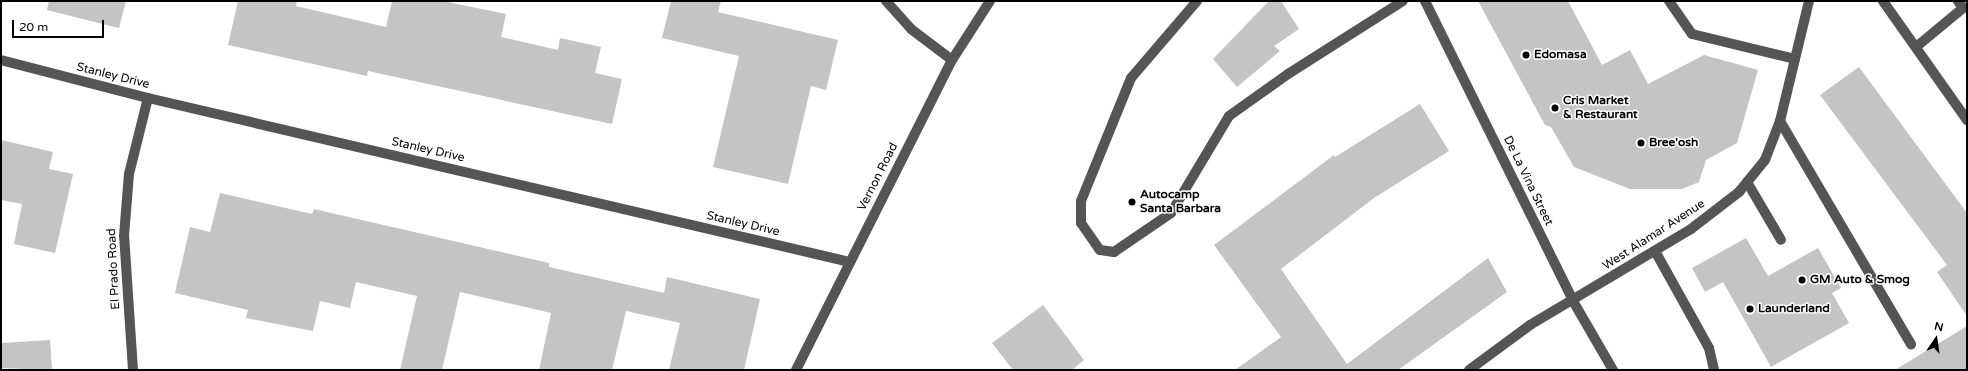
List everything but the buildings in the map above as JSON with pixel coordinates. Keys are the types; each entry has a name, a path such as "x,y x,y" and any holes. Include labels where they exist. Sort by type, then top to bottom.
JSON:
{"street":[{"path":"886,1 911,29 952,60"},
{"name":"Vernon Road","path":"796,370 952,60 990,1"},
{"path":"1197,1 1131,78 1081,201 1081,223 1100,250 1114,252 1171,213 1229,116 1288,74 1403,1"},
{"name":"De La Vina Street","path":"1425,1 1573,301 1613,370"},
{"path":"1669,1 1692,34 1795,59"},
{"name":"West Alamar Avenue","path":"1469,370 1530,325 1573,301 1691,229 1739,192 1765,160 1780,121 1809,1"},
{"path":"1883,1 1967,120"},
{"path":"1916,47 1963,8 1958,1"},
{"name":"Stanley Drive","path":"1,60 148,98 850,262"},
{"name":"El Prado Road","path":"133,370 124,236 129,174 148,98"},
{"path":"1780,121 1911,344"},
{"path":"1747,182 1781,240"},
{"path":"1655,251 1709,348 1714,370"}],"place":[{"name":"Edomasa","path":"1526,55"},
{"name":"Cris Market & Restaurant","path":"1555,108"},
{"name":"Bree'osh","path":"1641,143"},
{"name":"Autocamp Santa Barbara","path":"1132,202"},
{"name":"GM Auto & Smog","path":"1802,280"},
{"name":"Launderland","path":"1750,309"}]}
